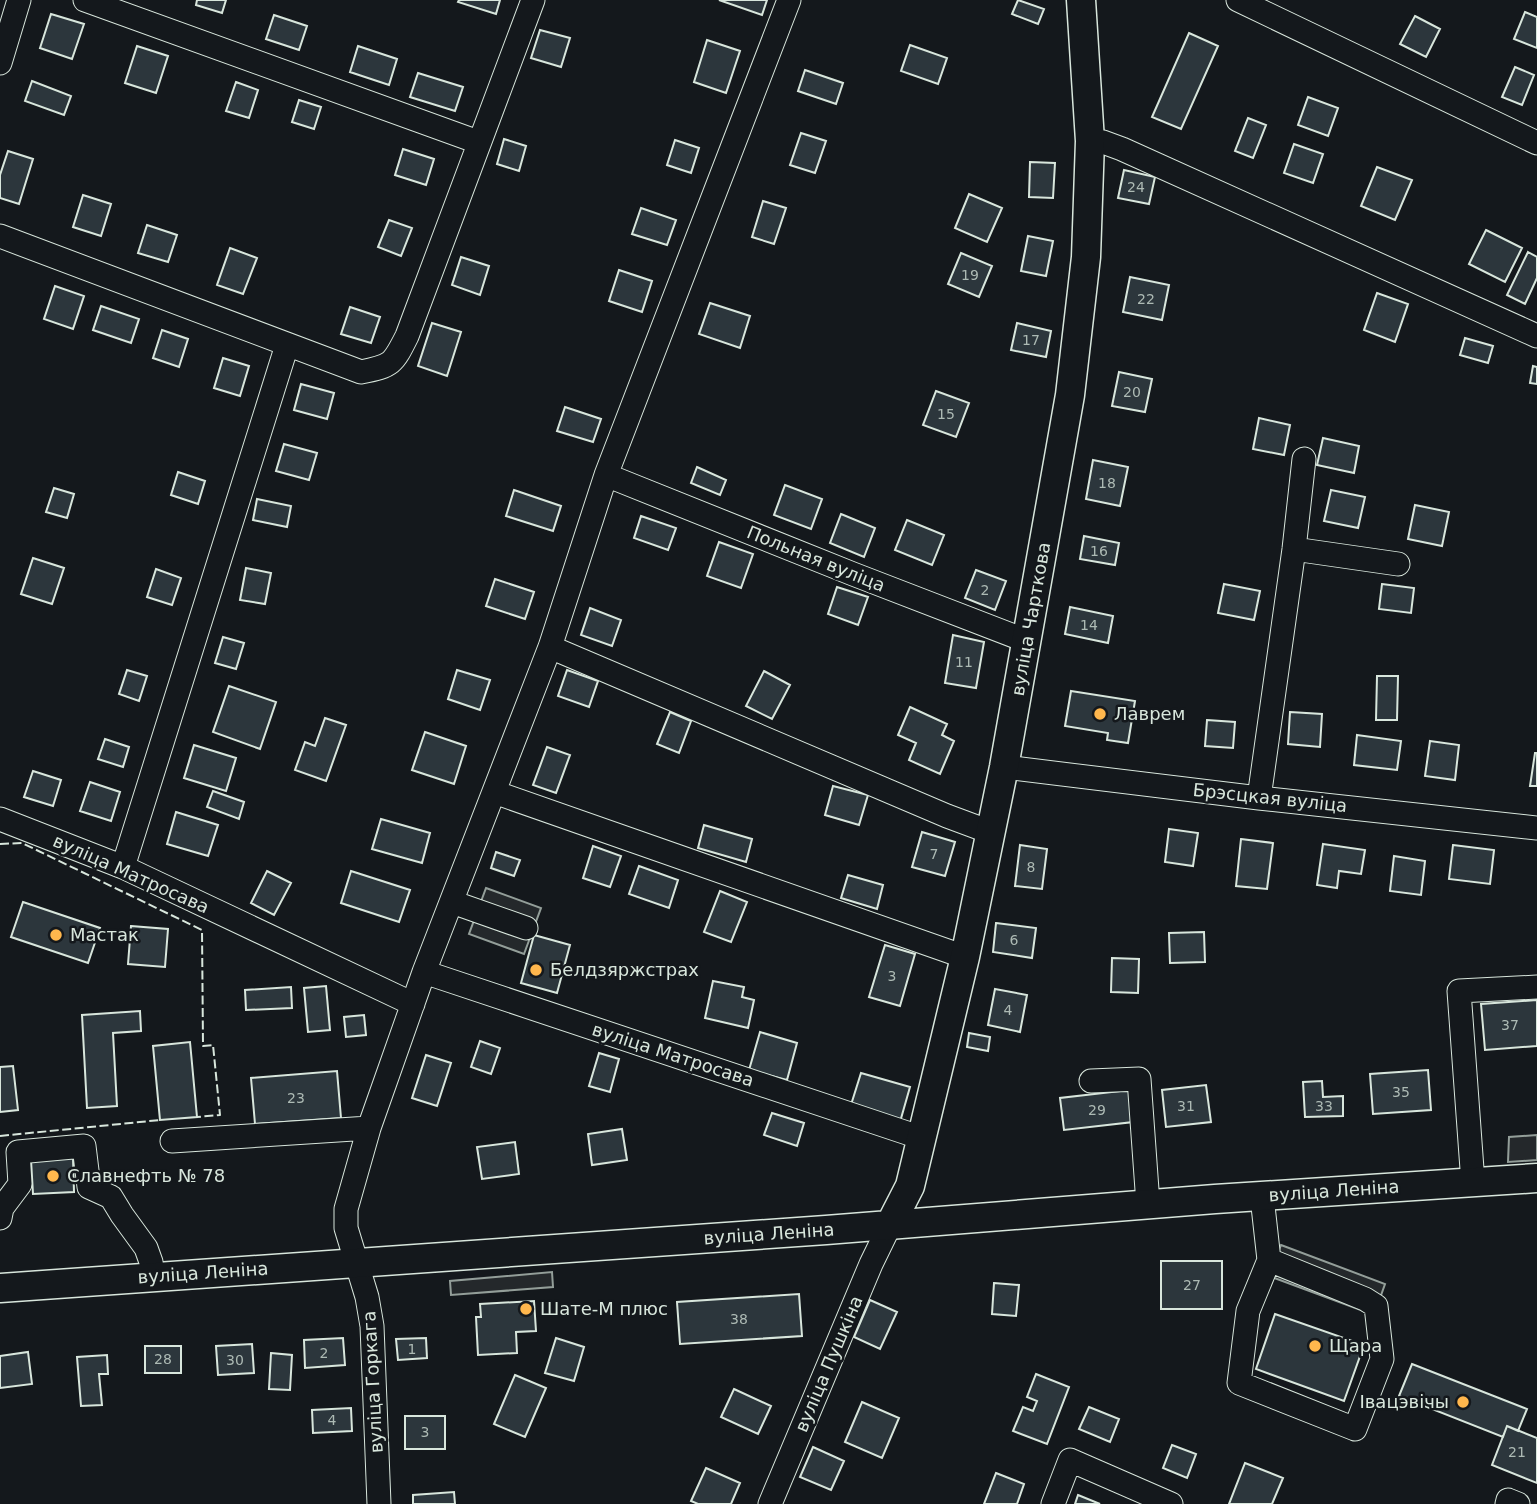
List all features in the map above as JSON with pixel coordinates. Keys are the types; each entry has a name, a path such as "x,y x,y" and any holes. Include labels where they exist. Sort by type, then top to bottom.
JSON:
{"main road":[{"name":"вуліца Чарткова","path":"890,1225 910,1186 965,957 1004,766 1072,381 1086,257 1090,141 1081,0"},
{"name":"вуліца Леніна","path":"0,1288 1537,1178"}],"street":[{"path":"0,63 19,0"},
{"path":"85,0 478,142"},
{"path":"0,236 361,372 381,368 396,358 407,336 533,0"},
{"name":"вуліца Горкага","path":"379,1504 372,1326 367,1297 346,1228 346,1209 369,1128 412,1004 551,647 606,475 789,0"},
{"path":"1238,0 1537,143"},
{"path":"1090,141 1103,142 1122,149 1537,336"},
{"path":"123,867 287,345"},
{"path":"1259,798 1304,458"},
{"name":"Польная вуліца","path":"606,475 1027,641"},
{"path":"1294,549 1398,564"},
{"path":"551,647 990,832"},
{"name":"Брэсцкая вуліца","path":"1004,766 1259,798 1537,828"},
{"path":"495,792 965,957"},
{"name":"вуліца Матросава","path":"0,819 123,867 412,1004"},
{"path":"452,902 526,928"},
{"name":"вуліца Матросава","path":"424,972 922,1138"},
{"path":"1473,1183 1458,991 1537,987"},
{"path":"1091,1081 1139,1079 1148,1205"},
{"path":"172,1141 369,1128"},
{"path":"0,1218 2,1208 20,1184 18,1152 84,1146 89,1187 111,1197 146,1248 153,1276"},
{"path":"1262,1197 1269,1260 1248,1311 1239,1383 1354,1429 1382,1359 1376,1306 1269,1260"},
{"name":"вуліца Пушкіна","path":"770,1504 865,1276 890,1225"},
{"path":"1053,1504 1070,1460 1171,1504"}],"shaded area":[{"path":"486,888 541,908 524,954 469,934"},
{"path":"1537,1135 1537,1160 1508,1162 1509,1137"},
{"path":"1281,1245 1385,1284 1374,1315 1269,1276"},
{"path":"552,1272 553,1287 451,1295 450,1281"}],"building":[{"path":"197,0 226,0 222,13 196,5"},
{"path":"500,0 496,14 458,2"},
{"path":"719,0 767,0 762,15"},
{"path":"1018,0 1044,9 1038,24 1012,14"},
{"path":"1525,12 1537,17 1537,48 1514,39"},
{"path":"51,14 84,24 72,59 40,48"},
{"path":"274,15 307,26 299,50 266,39"},
{"path":"1415,16 1440,29 1426,57 1400,44"},
{"path":"540,30 570,38 561,67 531,58"},
{"path":"1189,33 1218,46 1181,129 1152,117"},
{"path":"707,40 740,51 726,93 694,82"},
{"path":"910,45 947,58 938,84 901,71"},
{"path":"137,46 168,56 156,93 125,83"},
{"path":"358,46 397,59 389,85 350,72"},
{"path":"1515,67 1534,75 1522,105 1502,97"},
{"path":"805,70 843,83 836,104 798,91"},
{"path":"418,73 463,87 455,111 410,97"},
{"path":"32,81 71,96 64,115 25,101"},
{"path":"236,82 258,90 249,118 226,111"},
{"path":"1308,97 1338,108 1328,136 1298,125"},
{"path":"299,100 321,107 314,129 292,122"},
{"path":"1248,118 1266,125 1253,158 1235,151"},
{"path":"801,133 826,141 815,173 790,165"},
{"path":"504,139 526,146 519,171 497,164"},
{"path":"675,140 699,148 691,173 667,165"},
{"path":"1294,144 1323,154 1313,183 1284,173"},
{"path":"403,149 434,159 426,185 395,175"},
{"path":"8,151 33,159 19,204 0,198 0,175"},
{"path":"1030,162 1055,163 1053,198 1029,197"},
{"path":"1377,167 1412,180 1395,220 1361,206"},
{"path":"1124,170 1155,177 1149,204 1118,198"},
{"path":"969,194 1002,208 987,242 955,228"},
{"path":"83,195 111,204 101,236 73,227"},
{"path":"763,201 786,208 774,244 752,237"},
{"path":"641,208 676,220 667,245 632,234"},
{"path":"389,220 412,228 401,256 378,247"},
{"path":"147,225 177,235 168,262 138,253"},
{"path":"1486,230 1522,248 1505,282 1469,264"},
{"path":"1028,236 1053,241 1046,276 1021,271"},
{"path":"230,248 257,258 243,294 217,285"},
{"path":"1528,252 1537,257 1537,278 1525,304 1507,295"},
{"path":"961,253 992,266 979,297 948,284"},
{"path":"461,257 489,266 480,295 452,285"},
{"path":"619,270 652,281 642,312 609,301"},
{"path":"1130,277 1169,285 1162,320 1123,312"},
{"path":"55,286 84,296 73,329 44,319"},
{"path":"1377,293 1408,304 1395,342 1364,330"},
{"path":"710,303 750,316 740,348 699,334"},
{"path":"101,306 139,319 131,343 93,330"},
{"path":"350,307 380,317 371,343 341,334"},
{"path":"432,323 461,332 447,376 418,366"},
{"path":"1017,323 1051,331 1046,357 1011,350"},
{"path":"162,330 188,339 179,367 153,358"},
{"path":"1465,338 1493,346 1488,363 1460,355"},
{"path":"223,358 249,366 240,396 214,388"},
{"path":"1533,366 1537,367 1537,384 1530,383"},
{"path":"1119,372 1152,379 1145,412 1112,406"},
{"path":"301,384 334,393 327,419 294,410"},
{"path":"936,391 969,403 956,437 923,425"},
{"path":"565,407 601,419 593,442 557,431"},
{"path":"1259,418 1290,425 1284,455 1253,449"},
{"path":"1323,438 1359,446 1354,473 1317,465"},
{"path":"284,444 317,453 309,480 276,471"},
{"path":"1093,460 1128,467 1120,506 1086,499"},
{"path":"697,467 726,480 720,495 691,483"},
{"path":"178,472 205,481 198,504 171,495"},
{"path":"785,485 822,499 811,529 774,515"},
{"path":"54,488 74,494 67,518 46,512"},
{"path":"514,490 561,506 553,531 506,516"},
{"path":"1331,490 1365,497 1358,528 1324,521"},
{"path":"257,499 291,506 287,527 253,520"},
{"path":"1415,505 1449,512 1442,546 1408,539"},
{"path":"841,514 875,528 864,557 830,543"},
{"path":"641,516 676,528 668,550 634,538"},
{"path":"907,520 944,535 932,565 895,550"},
{"path":"1084,536 1119,543 1115,565 1080,559"},
{"path":"719,542 753,554 741,588 707,576"},
{"path":"33,558 64,568 52,604 21,594"},
{"path":"246,568 271,573 265,604 240,600"},
{"path":"156,569 181,578 172,605 147,597"},
{"path":"976,570 1006,581 995,610 965,598"},
{"path":"495,579 534,592 525,619 486,606"},
{"path":"1224,584 1260,591 1254,620 1218,613"},
{"path":"1382,584 1414,588 1411,613 1379,609"},
{"path":"837,587 868,597 858,625 828,614"},
{"path":"1070,607 1113,616 1108,643 1065,634"},
{"path":"590,608 621,620 612,646 581,635"},
{"path":"953,635 984,642 976,688 945,683"},
{"path":"223,637 244,643 236,669 215,663"},
{"path":"127,670 147,676 139,701 119,694"},
{"path":"457,670 490,680 480,710 448,699"},
{"path":"567,670 598,681 589,707 558,696"},
{"path":"764,671 790,685 772,719 746,706"},
{"path":"1377,676 1398,676 1397,720 1376,720"},
{"path":"229,686 276,702 260,749 213,732"},
{"name":"Лаврем","path":"1071,691 1135,701 1128,743 1107,740 1108,733 1065,726"},
{"path":"910,707 947,724 942,735 954,741 940,774 909,760 916,743 898,735"},
{"path":"670,712 691,721 679,753 657,744"},
{"path":"1290,712 1322,714 1320,747 1288,744"},
{"path":"325,718 346,725 326,781 295,770 305,742 315,746"},
{"path":"1207,720 1235,722 1233,748 1205,746"},
{"path":"425,732 466,746 454,784 412,770"},
{"path":"1357,735 1401,741 1397,770 1354,765"},
{"path":"105,739 129,747 123,767 98,759"},
{"path":"1430,741 1459,745 1455,780 1425,776"},
{"path":"194,745 236,758 226,791 184,778"},
{"path":"547,747 570,755 556,793 533,785"},
{"path":"1535,753 1537,786 1530,786"},
{"path":"33,771 61,780 53,806 24,797"},
{"path":"90,782 120,792 111,821 80,811"},
{"path":"833,786 868,795 859,825 825,815"},
{"path":"213,791 244,802 239,819 207,807"},
{"path":"176,812 218,825 208,856 167,844"},
{"path":"381,819 430,833 422,863 372,849"},
{"path":"704,825 752,839 746,862 698,848"},
{"path":"1169,829 1198,833 1193,866 1165,862"},
{"path":"922,832 955,842 945,876 912,867"},
{"path":"1241,839 1273,843 1267,889 1236,886"},
{"path":"1323,844 1365,850 1361,874 1339,871 1337,888 1317,885"},
{"path":"1020,845 1047,849 1042,889 1015,886"},
{"path":"1453,845 1494,850 1490,884 1449,879"},
{"path":"593,846 621,856 610,887 583,878"},
{"path":"496,852 520,860 514,876 491,868"},
{"path":"1394,856 1425,861 1421,895 1390,891"},
{"path":"639,866 678,880 669,908 629,894"},
{"path":"267,871 291,883 274,915 251,903"},
{"path":"351,871 410,890 399,922 341,903"},
{"path":"848,875 883,885 877,909 841,898"},
{"path":"720,891 747,902 731,942 704,932"},
{"path":"23,902 100,928 88,963 11,937"},
{"path":"996,923 1036,928 1032,958 993,952"},
{"path":"131,926 168,929 165,967 128,964"},
{"path":"1204,932 1205,962 1170,963 1169,933"},
{"path":"534,935 570,945 557,993 521,983"},
{"path":"885,945 915,954 900,1006 869,997"},
{"path":"1112,958 1139,959 1138,993 1111,992"},
{"path":"713,981 744,987 742,997 754,1000 748,1028 705,1018"},
{"path":"326,986 330,1030 308,1032 304,988"},
{"path":"291,987 292,1008 246,1010 245,990"},
{"path":"995,989 1027,995 1020,1032 988,1025"},
{"path":"1537,1000 1537,1046 1485,1050 1481,1004"},
{"path":"140,1011 141,1031 113,1033 117,1106 87,1108 82,1015"},
{"path":"364,1015 366,1035 346,1037 344,1017"},
{"path":"760,1032 797,1043 787,1080 749,1070"},
{"path":"969,1033 990,1037 988,1051 967,1047"},
{"path":"480,1041 500,1048 491,1074 471,1067"},
{"path":"190,1042 197,1117 160,1120 153,1046"},
{"path":"599,1053 619,1059 610,1092 589,1086"},
{"path":"426,1055 451,1063 437,1106 412,1098"},
{"path":"13,1066 18,1110 0,1112 0,1067"},
{"path":"1428,1070 1431,1110 1373,1114 1370,1074"},
{"path":"337,1071 341,1118 255,1124 251,1078"},
{"path":"861,1073 910,1087 900,1122 850,1108"},
{"path":"1322,1081 1323,1097 1343,1096 1343,1116 1305,1117 1303,1082"},
{"path":"1206,1085 1211,1122 1166,1127 1162,1090"},
{"path":"1129,1090 1133,1122 1064,1130 1060,1098"},
{"path":"772,1113 804,1123 797,1146 764,1135"},
{"path":"622,1129 627,1160 592,1165 588,1134"},
{"path":"515,1142 519,1174 482,1179 477,1147"},
{"name":"Славнефть № 78","path":"73,1158 74,1192 33,1194 31,1160"},
{"path":"1161,1261 1222,1261 1222,1309 1161,1309"},
{"path":"994,1283 1019,1285 1016,1316 992,1314"},
{"path":"799,1294 802,1336 680,1344 677,1302"},
{"path":"870,1300 897,1312 880,1349 854,1337"},
{"path":"534,1301 536,1331 516,1332 517,1353 478,1355 476,1317 481,1317 480,1304"},
{"path":"1275,1314 1364,1345 1344,1401 1256,1369"},
{"path":"343,1338 345,1365 305,1368 304,1340"},
{"path":"426,1338 427,1358 398,1360 396,1339"},
{"path":"556,1338 584,1347 574,1381 545,1373"},
{"path":"252,1344 254,1373 218,1375 216,1346"},
{"path":"145,1346 181,1346 181,1373 145,1373"},
{"path":"28,1352 32,1384 0,1388 0,1356"},
{"path":"271,1353 292,1355 290,1390 269,1389"},
{"path":"107,1355 108,1374 99,1374 102,1405 81,1406 77,1357"},
{"name":"Івацэвічы","path":"1412,1364 1527,1409 1518,1431 1507,1426 1503,1437 1399,1396"},
{"path":"1036,1374 1069,1387 1047,1444 1013,1431 1023,1407 1033,1411 1037,1401 1027,1397"},
{"path":"515,1375 546,1388 525,1437 494,1424"},
{"path":"734,1389 771,1406 758,1434 721,1417"},
{"path":"862,1402 899,1418 882,1458 845,1442"},
{"path":"1089,1407 1119,1419 1110,1442 1079,1429"},
{"path":"351,1408 352,1431 313,1433 312,1410"},
{"path":"405,1416 445,1416 445,1449 405,1449"},
{"path":"1507,1426 1537,1438 1537,1483 1492,1465"},
{"path":"1172,1445 1196,1454 1187,1478 1163,1468"},
{"path":"813,1447 844,1461 831,1490 800,1477"},
{"path":"1245,1463 1283,1478 1272,1504 1229,1504"},
{"path":"706,1468 740,1483 731,1504 698,1504 691,1501"},
{"path":"996,1473 1024,1484 1017,1504 984,1504"},
{"path":"454,1492 455,1504 413,1504 413,1495"},
{"path":"1078,1495 1100,1504 1075,1504"}],"fence":[{"path":"0,844 22,843 202,930 203,1046 213,1045 220,1115 197,1117"},
{"path":"0,1136 160,1120"}],"place":[{"name":"Лаврем","path":"1100,714"},
{"name":"Мастак","path":"56,935"},
{"name":"Белдзяржстрах","path":"536,970"},
{"name":"Славнефть № 78","path":"53,1176"},
{"name":"Шате-М плюс","path":"526,1309"},
{"name":"Щара","path":"1315,1346"},
{"name":"Івацэвічы","path":"1463,1402"}]}
